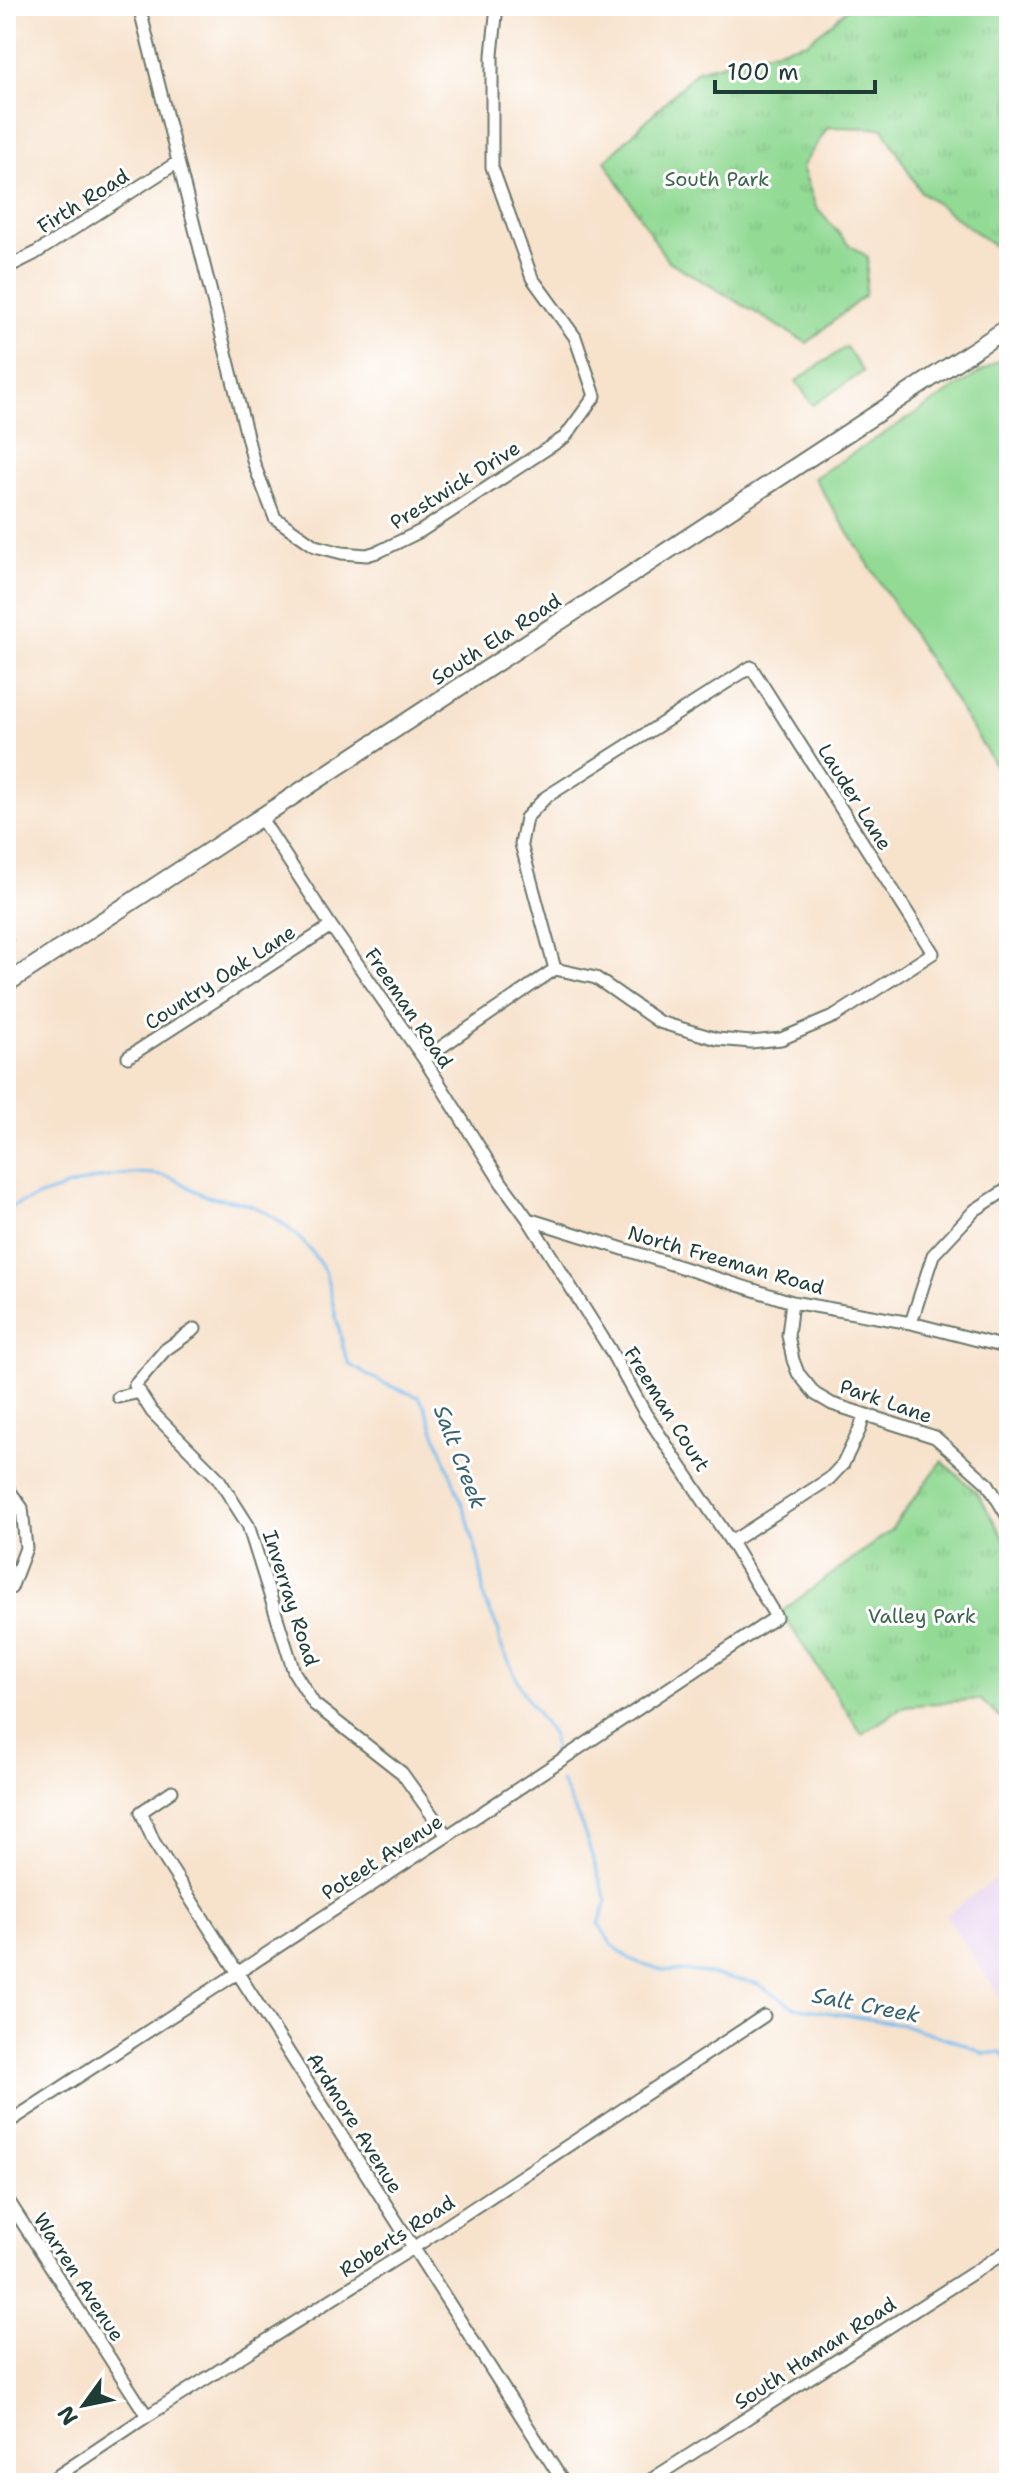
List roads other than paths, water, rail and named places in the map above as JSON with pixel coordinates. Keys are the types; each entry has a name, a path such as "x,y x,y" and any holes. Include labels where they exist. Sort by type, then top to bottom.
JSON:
{"main road":[{"name":"South Ela Road","path":"6,984 1009,327"}],"street":[{"path":"139,6 178,162"},
{"name":"Prestwick Drive","path":"178,162 254,464 275,518 315,546 342,553 367,555 410,537 565,437 595,396 575,337 532,278 492,167 492,55 497,6"},
{"name":"Firth Road","path":"6,268 34,254 178,162"},
{"name":"Lauder Lane","path":"751,667 933,953 835,1016 781,1039 751,1042 717,1039 659,1022 596,978 555,969 521,844 526,818 546,797 751,667"},
{"name":"Freeman Road","path":"260,817 528,1219"},
{"name":"Country Oak Lane","path":"128,1057 331,926"},
{"path":"424,1059 555,969"},
{"path":"911,1323 933,1255 975,1210 1009,1188"},
{"name":"North Freeman Road","path":"528,1219 792,1302 911,1323 1009,1348"},
{"name":"Freeman Court","path":"528,1219 609,1348 645,1413 731,1542 776,1617"},
{"name":"Park Lane","path":"792,1302 788,1335 798,1373 806,1385 832,1404 935,1437 988,1484 1009,1519"},
{"path":"118,1397 140,1392 135,1385 165,1350 195,1329"},
{"name":"Inverray Road","path":"140,1392 152,1412 218,1478 248,1525 294,1672 314,1704 402,1773 447,1836"},
{"path":"731,1542 829,1479 843,1464 864,1415"},
{"path":"6,1486 22,1508 26,1548 11,1588"},
{"name":"Poteet Avenue","path":"6,2124 776,1617"},
{"name":"Ardmore Avenue","path":"172,1791 141,1812 154,1842 564,2483"},
{"name":"Roberts Road","path":"47,2483 413,2248 764,2016"},
{"name":"Warren Avenue","path":"6,2197 147,2416"},
{"name":"South Haman Road","path":"646,2483 1004,2253"}],"waterway":[{"name":"Salt Creek","path":"6,1209 97,1179 134,1173 153,1174 177,1180 204,1195 253,1206 278,1220 301,1240 326,1275 350,1365 385,1384 419,1397 425,1407 467,1517 480,1564 484,1599 499,1631 499,1641 523,1692 553,1737 554,1752"},
{"name":"Salt Creek","path":"561,1781 582,1826 607,1901 599,1924 611,1944 630,1959 662,1970 699,1972 756,1983 794,2007 901,2024 964,2044 984,2054 1001,2052 1009,2062"}],"park label":[{"name":"South Park","path":"717,179"},
{"name":"Valley Park","path":"922,1616"}]}
